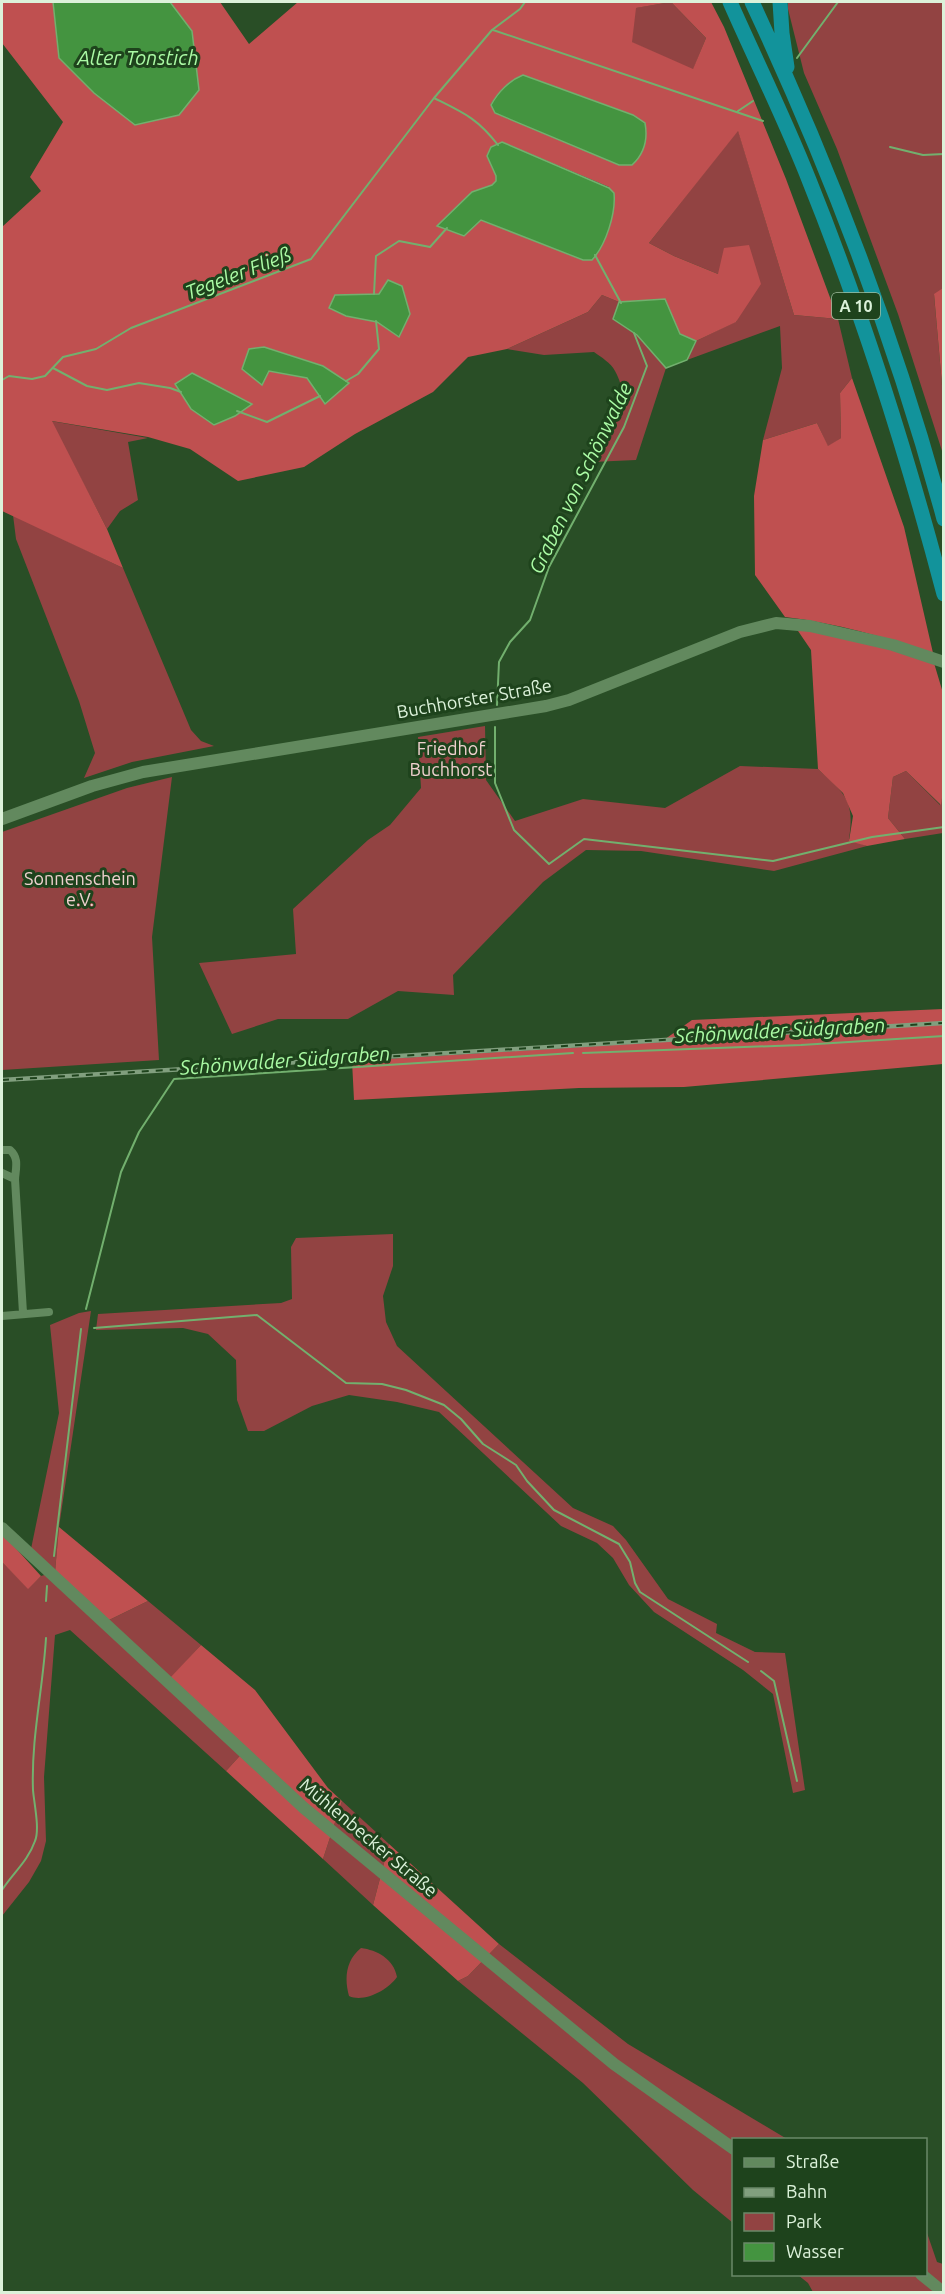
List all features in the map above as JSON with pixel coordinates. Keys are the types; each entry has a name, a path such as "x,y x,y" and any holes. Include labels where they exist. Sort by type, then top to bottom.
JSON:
{"highway":[{"name":"A 10","path":"730,2 790,133 838,256 901,446 944,594"},
{"name":"A 10","path":"752,2 826,170 869,283 920,436 944,519"},
{"path":"780,2 790,85"}],"main road":[{"name":"Buchhorster Straße","path":"2,819 82,790 143,772 546,706 591,692 740,632 768,624 788,622 838,631 893,645 944,662"},
{"name":"Mühlenbecker Straße","path":"2,1528 304,1808 614,2064 732,2148"},
{"path":"923,2276 943,2292"}],"street":[{"path":"2,1150 10,1150 15,1154 17,1161 15,1179 23,1313"},
{"path":"2,1173 15,1179"},
{"path":"2,1316 49,1312"}],"green space":[{"path":"671,2 706,38 693,70 631,42 635,8"},
{"path":"788,2 943,2 944,288 934,295 943,396 943,454 898,314 837,149 804,73"},
{"path":"738,130 794,315 838,319 852,378 840,393 841,438 828,447 817,423 763,440 782,368 780,326 687,360 696,341 737,321 718,274 649,243"},
{"path":"602,295 619,302 613,319 637,335 666,368 636,460 592,462 612,430 621,407 620,383 615,371 608,363 594,352 544,355 507,349 588,312"},
{"path":"51,421 148,438 128,442 138,500 120,511 107,529"},
{"path":"13,515 123,568 191,730 201,741 214,746 132,762 84,778 95,753 79,701 16,539"},
{"name":"Friedhof Buchhorst","path":"485,726 486,780 515,821 583,799 665,808 740,766 818,769 846,799 850,815 849,839 867,846 774,871 641,851 586,850 543,882 453,975 454,995 398,991 348,1019 278,1019 232,1034 199,963 296,954 293,909 368,840 390,825 421,788 418,737"},
{"path":"906,771 940,805 943,791 943,833 905,839 888,818 893,777"},
{"name":"Sonnenschein e.V.","path":"172,777 152,937 159,1060 2,1070 2,832 127,788"},
{"path":"393,1234 393,1266 383,1296 386,1322 397,1346 573,1508 613,1526 626,1540 668,1599 717,1624 716,1633 755,1652 785,1653 805,1790 793,1793 773,1694 743,1670 654,1612 629,1585 613,1558 597,1543 561,1526 439,1412 397,1402 349,1395 312,1406 264,1431 248,1431 237,1400 236,1360 208,1334 183,1328 96,1330 98,1314 281,1303 292,1299 291,1247 296,1238"},
{"path":"91,1311 59,1527 55,1572 31,1549 59,1413 50,1325 79,1313"},
{"path":"2,1562 28,1588 41,1576 55,1572 107,1621 148,1601 201,1645 171,1678 247,1748 226,1771 70,1630 55,1635 44,1777 46,1841 41,1861 29,1882 2,1916"},
{"path":"342,1801 389,1844 373,1905 323,1859"},
{"path":"499,1944 628,2044 785,2138 732,2138 732,2222 693,2190 583,2083 458,1981 468,1976"},
{"path":"361,1948 373,1951 389,1960 397,1977 375,1994 355,1998 349,1996 347,1976 352,1958"},
{"path":"927,2233 937,2262 943,2264 943,2292 813,2292 808,2283 799,2276 927,2276"}],"shaded area":[{"path":"2,2 53,2 59,58 192,31 170,2 220,2 249,44 298,2 671,2 711,2 724,27 786,179 838,319 794,315 738,131 649,243 718,274 724,248 749,245 761,284 736,322 696,341 680,334 665,299 619,302 602,295 588,312 507,349 468,357 433,392 355,434 304,467 238,481 190,449 148,437 52,421 107,529 123,568 2,511 2,227 41,191 30,177 63,122 2,43","holes":["671,2 706,38 693,69 632,42 636,8","523,75 633,115 619,165 495,113 491,104 514,80","502,142 609,187 583,260 481,220 472,192 492,185 496,181 487,156 491,147","379,294 399,336 335,295","264,347 323,366 349,383 269,371","192,373 252,404 175,384"]},
{"path":"943,288 943,396 934,294"},
{"path":"852,378 904,527 933,653 860,631 785,617 755,575 754,496 763,440 817,423 828,446 841,438 840,393"},
{"path":"796,628 878,646 934,663 943,693 941,805 906,771 893,777 888,818 905,839 867,846 849,841 853,816 843,793 818,769 811,650"},
{"path":"943,1009 943,1064 684,1087 579,1088 354,1100 352,1061 661,1042 692,1020"},
{"path":"59,1527 148,1601 107,1621 55,1572"},
{"path":"2,1533 41,1576 28,1589 2,1562"},
{"path":"201,1645 255,1690 328,1788 342,1801 323,1859 226,1771 246,1749 170,1678"},
{"path":"389,1844 499,1944 468,1976 458,1981 373,1905"}],"water":[{"name":"Alter Tonstich","path":"53,2 170,2 192,31 199,90 179,115 135,125 94,93 59,58"},
{"path":"523,75 633,115 645,123 646,135 640,156 632,165 619,165 495,113 491,105 497,96 509,83"},
{"path":"502,142 609,188 614,193 609,228 602,246 592,260 583,260 481,220 464,236 437,226 472,192 492,185 496,181 487,156 491,147"},
{"path":"388,280 402,286 410,314 399,337 377,322 346,316 329,308 335,295 379,294"},
{"path":"665,299 680,334 696,341 687,360 666,368 637,335 613,319 619,302"},
{"path":"264,347 323,366 349,383 325,404 307,378 269,371 262,385 242,369 249,349"},
{"path":"192,373 252,404 235,416 214,425 191,409 175,384"}],"waterway":[{"name":"Tegeler Fließ","path":"2,380 9,376 32,379 45,376 63,357 96,349 131,328 311,259 434,98 492,30 520,9 525,2"},
{"path":"797,58 838,2"},
{"path":"493,30 763,121"},
{"path":"434,98 469,117 483,128 498,145"},
{"path":"738,111 753,101"},
{"path":"890,147 923,155 944,154"},
{"name":"Graben von Schönwalde","path":"374,294 376,256 399,241 430,247 447,228"},
{"name":"Graben von Schönwalde","path":"595,255 621,303"},
{"name":"Graben von Schönwalde","path":"346,381 358,374 379,349 376,321"},
{"name":"Graben von Schönwalde","path":"497,705 499,662 510,642 530,620 549,567 624,427 647,366 634,333"},
{"name":"Graben von Schönwalde","path":"53,368 87,386 107,390 139,383 181,392"},
{"name":"Graben von Schönwalde","path":"237,411 267,422 320,396"},
{"name":"Graben von Schönwalde","path":"495,727 495,783 514,830 549,864 584,839 773,861 872,837 944,827"},
{"name":"Schönwalder Südgraben","path":"583,1053 801,1045 944,1036"},
{"name":"Schönwalder Südgraben","path":"86,1309 121,1172 139,1132 174,1079 573,1053"},
{"path":"94,1328 257,1315 346,1383 382,1384 406,1390 444,1405 461,1419 483,1444 516,1465 527,1481 554,1510 619,1544 630,1562 635,1583 640,1592 748,1662"},
{"name":"Schönwalder Südgraben","path":"54,1556 81,1329"},
{"name":"Schönwalder Südgraben","path":"46,1601 47,1586"},
{"name":"Schönwalder Südgraben","path":"2,1890 28,1855 36,1836 37,1823 33,1790 34,1751 46,1638"},
{"path":"761,1671 774,1681 797,1781"}],"railway":[{"path":"2,1080 944,1023"}]}
